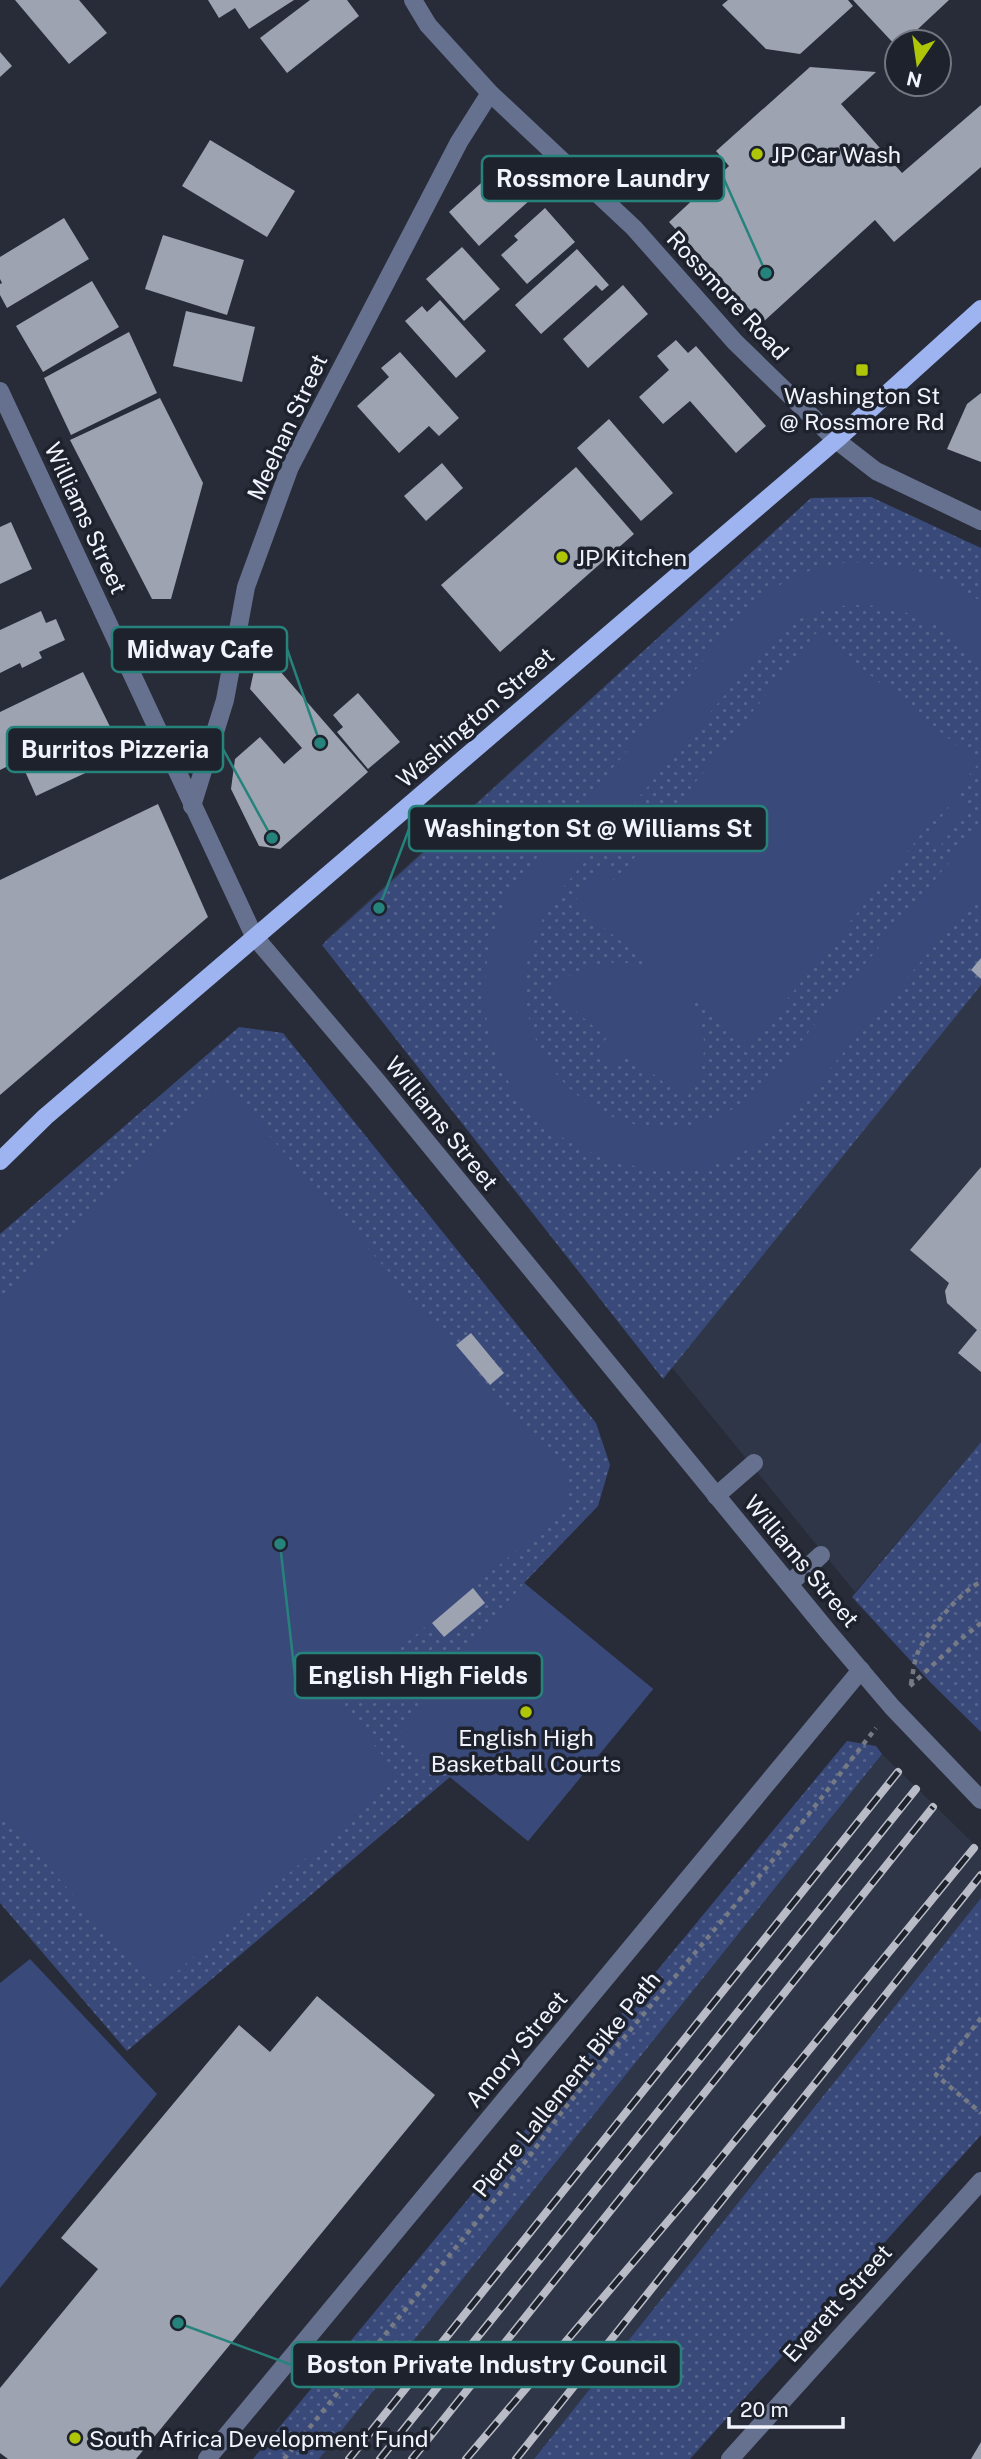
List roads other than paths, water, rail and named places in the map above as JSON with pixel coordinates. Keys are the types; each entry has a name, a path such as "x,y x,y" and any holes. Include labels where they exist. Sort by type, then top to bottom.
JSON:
{"main road":[{"name":"Washington Street","path":"0,1161 45,1117 254,936 836,440 981,309"}],"street":[{"name":"Rossmore Road","path":"413,0 428,25 490,93 634,228 735,342 836,440 876,471 981,521"},
{"name":"Meehan Street","path":"192,806 225,700 246,587 290,467 452,154 490,93"},
{"name":"Williams Street","path":"0,391 254,936 377,1081 861,1670 906,1722 981,1800"},
{"path":"716,1496 754,1463"},
{"path":"789,1584 821,1555"},
{"name":"Amory Street","path":"208,2459 861,1670"},
{"name":"Everett Street","path":"730,2459 981,2181"}],"railway":[{"path":"349,2459 898,1772"},
{"path":"380,2459 916,1789"},
{"path":"412,2459 933,1807"},
{"path":"466,2459 698,2186 974,1848"},
{"path":"516,2459 981,1875"}],"place":[{"name":"JP Car Wash","path":"757,154"},
{"name":"Rossmore Laundry","path":"766,273"},
{"name":"Washington St @ Rossmore Rd","path":"862,370"},
{"name":"JP Kitchen","path":"562,557"},
{"name":"Midway Cafe","path":"320,743"},
{"name":"Burritos Pizzeria","path":"272,838"},
{"name":"Washington St @ Williams St","path":"379,908"},
{"name":"English High Fields","path":"280,1544"},
{"name":"English High Basketball Courts","path":"526,1712"},
{"name":"Boston Private Industry Council","path":"178,2323"},
{"name":"South Africa Development Fund","path":"75,2438"}]}
